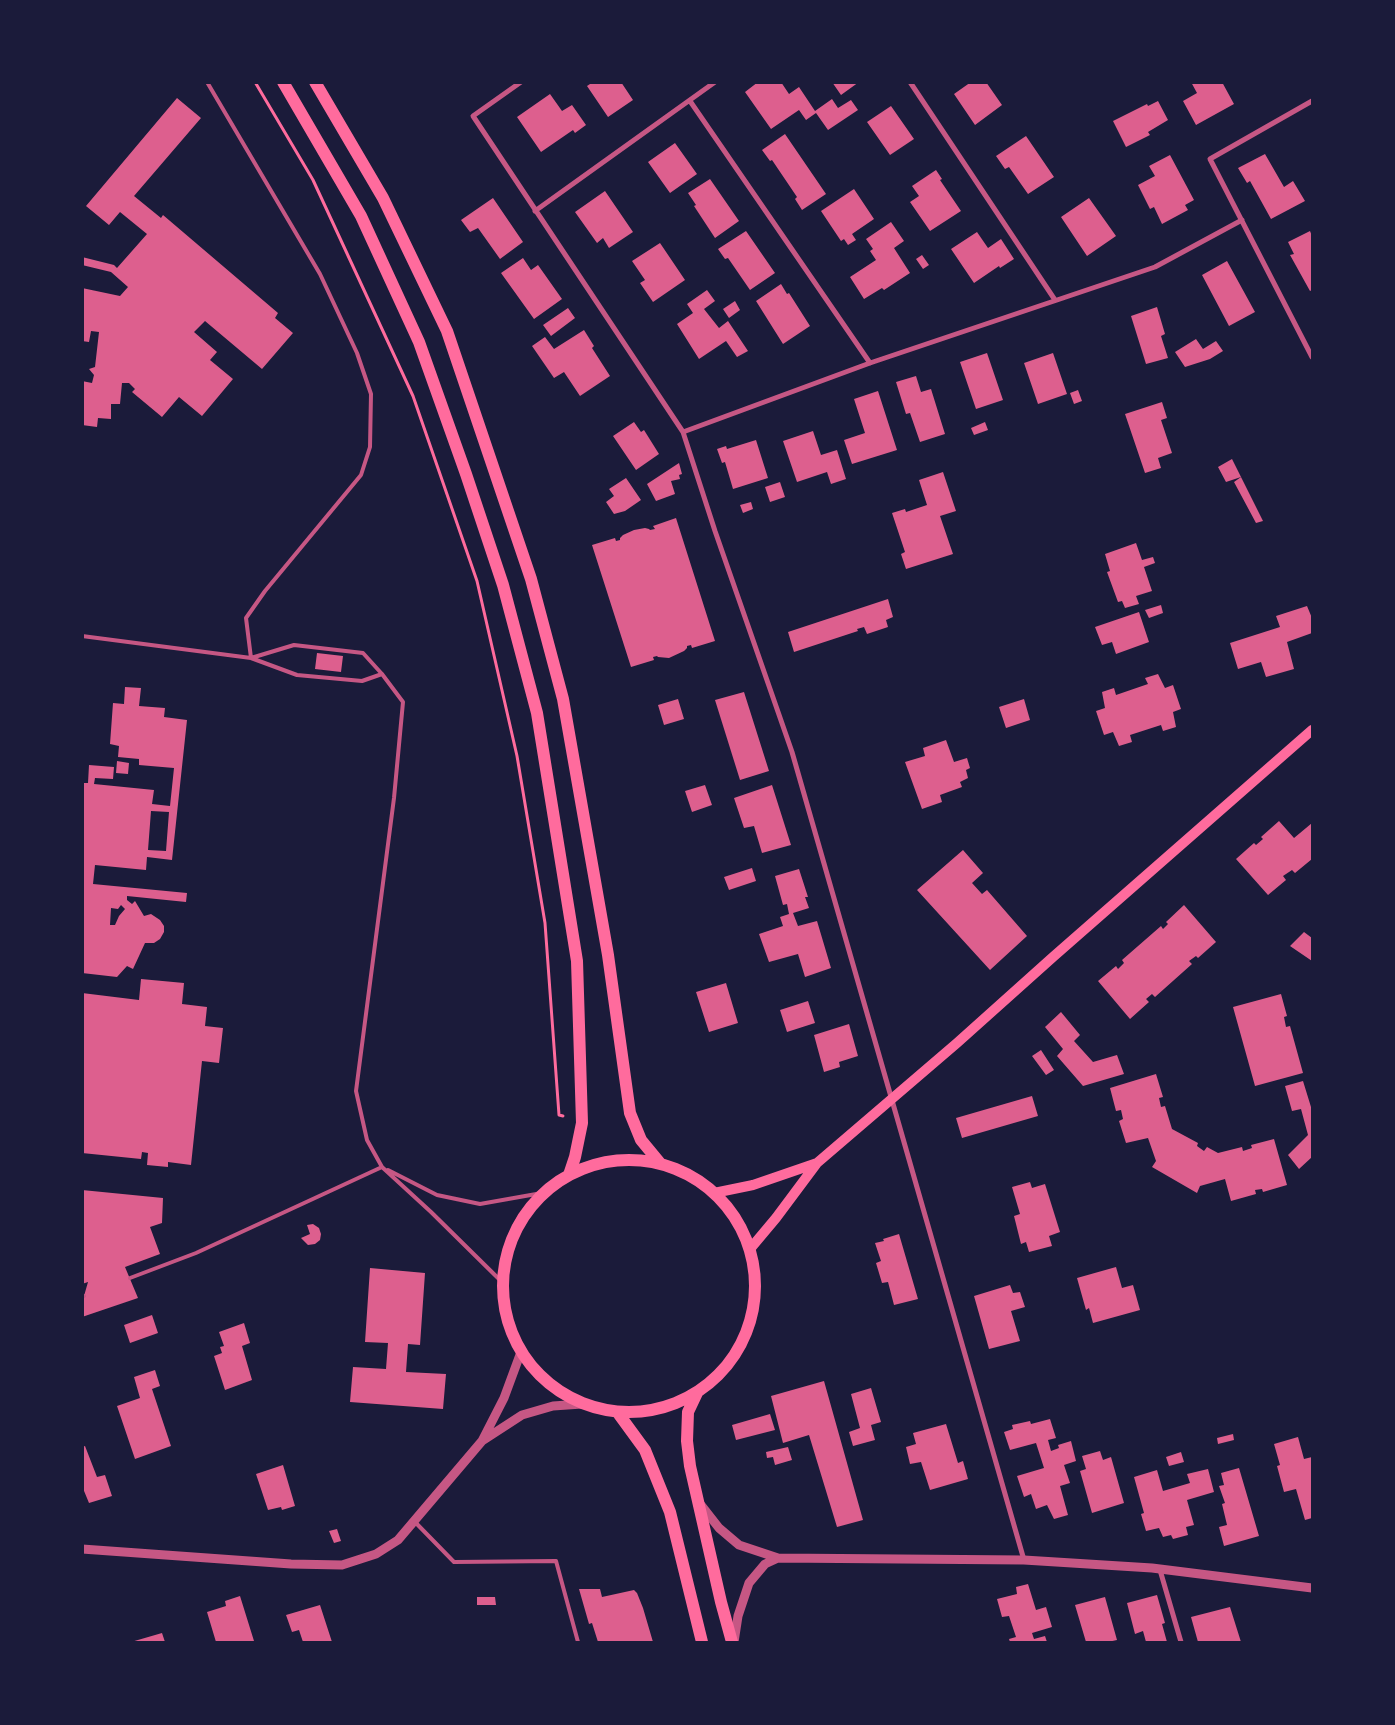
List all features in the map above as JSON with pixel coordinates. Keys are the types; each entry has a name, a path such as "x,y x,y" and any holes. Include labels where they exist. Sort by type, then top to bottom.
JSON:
{"main road":[{"path":"283,82 361,216 419,342 503,585 537,713 577,961 582,1123 569,1175"},
{"path":"315,82 382,198 447,331 531,579 563,699 608,955 630,1113 641,1140 660,1163"},
{"path":"750,1249 817,1163 957,1043 1312,730"},
{"path":"629,1159 660,1163 689,1175 714,1193 736,1219 750,1249 756,1290 748,1330 728,1366 697,1394 673,1406 646,1412 618,1412 582,1404 547,1383 521,1352 507,1319 502,1282 508,1249 522,1219 542,1194 569,1175 598,1163 629,1159"},
{"path":"714,1193 753,1185 817,1163"},
{"path":"697,1394 688,1412 687,1441 696,1498 733,1642"},
{"path":"618,1412 645,1450 670,1512 702,1642"}],"street":[{"path":"521,82 473,116 682,432 792,752 1024,1560"},
{"path":"535,210 715,82"},
{"path":"910,82 1055,300"},
{"path":"690,100 870,363"},
{"path":"1312,101 1210,159 1312,357"},
{"path":"682,432 870,363 1155,267 1242,220"},
{"path":"82,1550 291,1564 342,1565 376,1554 398,1540 482,1442 504,1398 521,1352"},
{"path":"482,1442 522,1416 553,1406 582,1404"},
{"path":"696,1498 719,1528 739,1545 778,1558 1024,1560 1152,1568 1312,1588"},
{"path":"733,1642 738,1616 748,1583 766,1564 778,1558"},
{"path":"1160,1570 1181,1642"}],"lane":[{"path":"207,82 320,274 357,354 371,394 370,447 361,475 265,591 246,618 251,658"},
{"path":"82,636 251,658 298,675 362,680 382,674"},
{"path":"251,658 294,645 363,653 403,702 394,798 356,1091 367,1140 382,1167 502,1282"},
{"path":"382,1167 436,1195 480,1204 542,1194"},
{"path":"130,1278 196,1253 382,1167"},
{"path":"415,1522 454,1562 556,1561 578,1642"}],"path":[{"path":"255,82 313,180 412,396 477,580 517,756 545,923 559,1115 582,1123"}],"building":[{"path":"589,82 621,82 633,100 608,117 587,86 590,84"},
{"path":"758,82 781,82 789,94 799,87 815,111 832,99 838,108 851,100 858,110 828,130 816,113 806,120 799,110 771,129 745,92"},
{"path":"832,82 859,82 841,95"},
{"path":"971,82 986,82 1002,105 975,125 954,94"},
{"path":"1191,82 1222,82 1234,104 1196,125 1183,101 1197,93"},
{"path":"550,94 562,111 572,105 586,125 575,133 573,130 541,152 517,117"},
{"path":"177,98 201,118 134,196 161,218 163,215 278,313 275,318 293,333 262,369 205,321 194,332 217,352 210,360 233,379 202,416 179,397 162,417 132,392 135,389 129,383 122,383 120,404 111,404 111,419 98,418 97,427 82,425 82,381 92,383 94,375 89,369 95,367 99,332 91,331 89,342 82,341 82,288 120,296 128,287 111,272 82,265 82,257 114,265 117,268 147,234 120,212 109,225 86,206"},
{"path":"1158,101 1168,120 1148,132 1150,135 1126,147 1113,121 1147,104 1148,106"},
{"path":"891,106 914,139 890,155 867,122"},
{"path":"785,134 826,194 802,210 795,199 797,197 772,160 770,161 762,150"},
{"path":"1026,136 1054,177 1028,194 1009,167 1005,169 996,156"},
{"path":"675,143 697,174 670,193 648,162"},
{"path":"1265,154 1284,187 1293,181 1305,201 1271,219 1250,181 1247,183 1238,168"},
{"path":"1170,155 1194,200 1185,205 1188,210 1162,224 1154,207 1150,209 1138,185 1155,176 1149,166"},
{"path":"936,170 942,179 940,180 961,211 930,231 910,202 919,196 912,186"},
{"path":"710,179 739,221 715,238 694,206 696,205 688,193"},
{"path":"854,189 874,219 852,234 856,240 848,245 844,239 841,241 821,211"},
{"path":"605,191 633,232 609,248 603,238 597,243 575,212"},
{"path":"493,198 523,242 500,259 478,228 470,232 461,220"},
{"path":"1089,198 1116,236 1087,256 1061,217"},
{"path":"891,222 904,241 894,248 910,273 884,290 882,288 864,299 850,277 876,260 870,251 873,249 866,239"},
{"path":"746,231 775,273 750,290 728,258 725,259 718,249"},
{"path":"1310,231 1312,236 1312,290 1310,291 1290,255 1294,254 1288,242"},
{"path":"977,232 988,248 1001,239 1014,259 1000,268 999,266 974,283 951,249"},
{"path":"660,243 685,280 653,302 640,283 645,280 632,261"},
{"path":"922,255 929,265 923,269 916,259"},
{"path":"523,258 531,270 538,265 562,299 534,319 501,273"},
{"path":"1227,261 1255,312 1229,326 1202,275"},
{"path":"781,284 810,326 783,344 756,301"},
{"path":"707,290 715,301 704,309 719,328 728,321 748,351 737,357 726,341 699,359 677,324 693,313 687,304"},
{"path":"735,301 740,310 729,318 723,309"},
{"path":"1157,307 1165,334 1161,336 1168,358 1146,364 1131,316"},
{"path":"568,308 575,318 551,336 543,325"},
{"path":"584,330 594,346 592,348 610,376 580,396 564,372 554,378 532,346 545,337 554,349"},
{"path":"1196,339 1203,349 1216,341 1223,351 1210,359 1185,367 1175,352"},
{"path":"987,353 1003,400 976,409 960,362"},
{"path":"1053,353 1067,394 1038,404 1024,363"},
{"path":"916,376 921,392 931,389 945,434 920,442 910,413 906,414 896,382"},
{"path":"1078,390 1082,401 1074,404 1070,393"},
{"path":"878,391 897,450 852,464 844,440 865,433 854,399"},
{"path":"1162,402 1167,418 1161,420 1172,453 1158,458 1161,468 1145,473 1125,414"},
{"path":"634,422 641,432 644,430 659,454 636,470 613,436"},
{"path":"985,422 988,430 974,435 971,428"},
{"path":"813,431 821,455 837,450 846,479 831,484 827,472 797,482 783,441"},
{"path":"756,440 768,478 733,489 725,462 722,463 717,449 726,446 727,449"},
{"path":"1232,459 1241,477 1226,482 1218,467"},
{"path":"679,463 682,474 679,475 680,479 671,481 675,494 656,501 647,484"},
{"path":"943,472 956,511 940,516 953,554 906,569 901,554 905,552 892,513 905,509 906,512 927,505 919,480"},
{"path":"1241,477 1263,521 1256,523 1234,482"},
{"path":"626,478 641,500 625,511 614,514 606,502 614,496 609,489"},
{"path":"780,482 785,497 770,502 765,487"},
{"path":"751,502 753,509 743,513 740,505"},
{"path":"676,518 715,641 692,648 691,645 687,646 684,651 669,658 657,656 653,657 654,660 631,667 592,545 615,538 616,541 620,540 623,535 634,530 655,529 653,526"},
{"path":"1136,543 1142,560 1153,557 1155,563 1144,567 1152,591 1136,596 1139,604 1125,608 1122,601 1118,602 1107,572 1110,571 1105,554"},
{"path":"888,599 893,617 886,620 888,627 867,634 864,627 857,629 858,631 794,652 788,632"},
{"path":"1161,605 1163,613 1149,618 1145,610"},
{"path":"1307,606 1312,618 1312,633 1287,642 1294,669 1266,677 1261,662 1238,669 1230,643 1280,627 1276,616"},
{"path":"1139,612 1149,642 1116,654 1112,642 1102,645 1095,627"},
{"path":"317,653 343,656 341,672 315,669"},
{"path":"1158,674 1165,688 1173,685 1181,709 1173,712 1176,727 1163,731 1161,725 1130,735 1132,742 1119,746 1113,732 1104,735 1096,711 1105,708 1102,692 1114,688 1116,695 1148,684 1145,678"},
{"path":"125,687 141,688 139,706 165,708 164,717 187,720 172,860 147,857 146,870 95,865 93,884 187,893 186,902 127,896 127,900 132,904 135,901 144,916 151,914 160,920 164,926 164,932 160,939 154,943 145,943 133,969 127,966 117,977 82,973 82,783 88,783 89,765 114,767 113,779 95,778 94,784 154,790 152,804 170,806 174,768 139,765 139,759 118,757 119,746 110,744 113,703 124,704","holes":["151,811 169,812 166,851 148,850","121,905 125,909 115,925 110,925 111,908 118,909"]},
{"path":"744,692 769,771 740,780 715,700"},
{"path":"678,699 684,719 664,725 658,705"},
{"path":"1024,699 1030,720 1006,728 999,707"},
{"path":"946,740 954,762 967,758 970,768 966,770 968,778 960,782 962,787 940,795 942,802 922,809 905,762 925,756 923,748"},
{"path":"117,761 129,763 128,774 116,773"},
{"path":"705,785 712,805 692,812 685,791"},
{"path":"772,785 791,845 762,853 754,826 744,828 734,798"},
{"path":"1279,821 1294,838 1312,823 1312,859 1295,873 1292,870 1283,876 1286,880 1268,895 1236,859 1254,843 1256,845 1263,839 1261,837"},
{"path":"963,850 983,873 972,883 982,894 987,890 1027,936 990,970 917,890"},
{"path":"752,868 756,881 729,890 724,877"},
{"path":"799,869 808,897 805,897 809,908 793,913 798,926 817,921 831,968 805,977 798,954 769,962 759,934 783,926 780,917 789,914 787,904 783,905 775,876"},
{"path":"1184,905 1216,942 1198,958 1196,956 1189,961 1192,964 1155,997 1152,994 1146,999 1149,1002 1130,1019 1098,981 1116,966 1118,969 1124,963 1122,960 1161,926 1163,929 1168,924 1166,922"},
{"path":"1304,932 1312,938 1312,961 1290,946"},
{"path":"141,979 184,983 182,1004 207,1007 205,1026 223,1028 219,1063 202,1061 191,1165 168,1162 168,1167 147,1165 148,1153 142,1152 141,1159 82,1153 82,993 139,1000"},
{"path":"726,983 738,1023 709,1032 696,992"},
{"path":"1281,994 1287,1016 1284,1017 1286,1027 1290,1026 1303,1073 1255,1086 1233,1007"},
{"path":"808,1001 815,1023 787,1032 780,1010"},
{"path":"1061,1012 1080,1035 1074,1041 1093,1062 1117,1055 1124,1074 1083,1086 1057,1056 1063,1049 1045,1027"},
{"path":"849,1024 858,1056 839,1062 840,1067 824,1072 814,1035"},
{"path":"1041,1050 1054,1070 1046,1075 1032,1056"},
{"path":"1156,1074 1163,1097 1159,1098 1161,1107 1165,1106 1172,1129 1198,1143 1197,1146 1204,1151 1207,1147 1218,1153 1242,1147 1243,1151 1252,1148 1251,1145 1274,1139 1287,1185 1263,1192 1262,1189 1255,1190 1256,1194 1231,1201 1225,1179 1200,1186 1197,1193 1152,1167 1156,1161 1148,1138 1126,1143 1119,1121 1123,1119 1121,1110 1116,1111 1110,1088"},
{"path":"1303,1081 1312,1106 1312,1157 1299,1169 1288,1155 1308,1135 1301,1109 1292,1111 1285,1086"},
{"path":"1032,1096 1038,1116 962,1138 956,1118"},
{"path":"1030,1182 1032,1188 1045,1184 1060,1232 1049,1236 1052,1246 1029,1252 1026,1242 1021,1244 1014,1216 1020,1214 1012,1187"},
{"path":"82,1190 163,1198 162,1223 150,1227 160,1254 125,1267 138,1298 82,1317 82,1303 88,1282 82,1284"},
{"path":"313,1224 319,1228 320,1240 315,1244 308,1245 301,1238 310,1234 307,1225"},
{"path":"899,1234 918,1299 894,1305 888,1282 882,1283 876,1263 881,1261 875,1243"},
{"path":"1116,1267 1122,1288 1133,1285 1140,1310 1093,1323 1089,1308 1086,1310 1077,1278"},
{"path":"370,1268 425,1273 420,1345 408,1344 406,1372 446,1374 443,1409 350,1402 353,1367 386,1369 388,1343 365,1342"},
{"path":"1010,1285 1013,1293 1020,1292 1025,1307 1011,1311 1020,1341 989,1349 974,1296"},
{"path":"152,1315 158,1333 130,1343 124,1325"},
{"path":"244,1323 250,1343 242,1346 252,1380 225,1390 214,1356 222,1353 220,1347 224,1346 219,1332"},
{"path":"155,1370 160,1386 152,1389 171,1446 135,1459 117,1406 140,1398 134,1377"},
{"path":"824,1381 863,1520 837,1527 809,1435 783,1443 771,1396"},
{"path":"871,1388 881,1422 871,1425 875,1440 853,1446 849,1432 860,1428 851,1394"},
{"path":"770,1414 775,1430 736,1440 732,1425"},
{"path":"1050,1419 1056,1438 1048,1440 1051,1451 1059,1448 1058,1445 1071,1441 1076,1461 1064,1465 1070,1483 1060,1486 1068,1515 1054,1519 1047,1505 1036,1509 1031,1494 1024,1497 1017,1476 1044,1468 1036,1443 1010,1450 1004,1432 1013,1429 1012,1425 1030,1421 1031,1424"},
{"path":"946,1424 958,1463 963,1461 968,1479 930,1490 921,1462 910,1464 906,1447 916,1444 913,1433"},
{"path":"1233,1434 1234,1440 1218,1444 1217,1438"},
{"path":"1298,1437 1304,1459 1312,1457 1312,1518 1305,1520 1296,1489 1284,1492 1277,1466 1280,1465 1274,1444"},
{"path":"85,1446 97,1477 105,1475 112,1496 89,1503 82,1486 82,1447"},
{"path":"788,1447 792,1460 775,1465 773,1457 767,1458 766,1452"},
{"path":"1100,1451 1103,1460 1111,1457 1124,1503 1092,1513 1080,1471 1086,1469 1082,1456"},
{"path":"1181,1452 1184,1462 1169,1466 1166,1457"},
{"path":"283,1465 295,1506 282,1510 281,1507 268,1510 256,1474"},
{"path":"1239,1468 1259,1536 1224,1546 1219,1527 1227,1525 1222,1504 1225,1503 1219,1486 1224,1485 1221,1473"},
{"path":"1208,1469 1214,1492 1187,1500 1194,1525 1186,1527 1188,1535 1173,1539 1171,1535 1163,1537 1159,1528 1146,1531 1141,1514 1144,1513 1134,1477 1157,1470 1163,1491 1190,1483 1187,1474"},
{"path":"337,1529 341,1541 334,1543 329,1531"},
{"path":"1028,1584 1036,1610 1046,1607 1052,1627 1032,1633 1034,1639 1045,1636 1047,1642 1010,1642 1009,1639 1016,1637 1009,1616 1002,1617 997,1599 1017,1594 1016,1587"},
{"path":"579,1589 600,1589 602,1597 634,1590 643,1608 653,1642 598,1642 592,1623 589,1624"},
{"path":"1157,1595 1165,1623 1162,1624 1167,1642 1146,1642 1143,1631 1135,1634 1127,1603"},
{"path":"240,1596 254,1641 216,1642 207,1612 226,1606 225,1601"},
{"path":"477,1597 495,1597 496,1605 477,1605"},
{"path":"1105,1597 1117,1640 1086,1642 1075,1605"},
{"path":"320,1605 332,1642 303,1642 299,1630 292,1632 286,1615"},
{"path":"1230,1607 1241,1642 1198,1642 1191,1617"},
{"path":"162,1633 165,1642 131,1642"}]}
